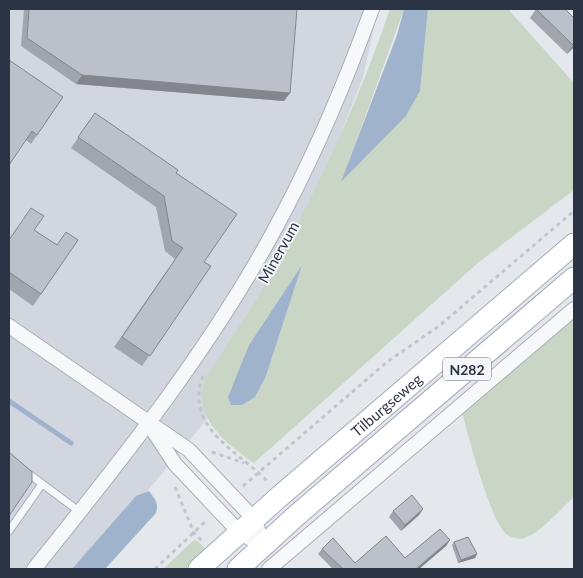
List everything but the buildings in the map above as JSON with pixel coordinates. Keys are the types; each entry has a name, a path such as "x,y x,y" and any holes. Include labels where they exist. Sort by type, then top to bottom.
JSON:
{"main road":[{"name":"Tilburgseweg","path":"199,569 574,244"},
{"name":"Tilburgseweg","path":"238,569 574,278"}],"street":[{"name":"Minervum","path":"34,569 149,424 221,320 285,212 320,141 372,9"},
{"path":"268,569 574,309"},
{"path":"9,326 189,450 264,546"},
{"path":"149,424 175,464 247,526 264,546"}],"lane":[{"path":"15,464 80,512"},
{"path":"9,531 42,484"}],"path":[{"name":"Tilburgseweg","path":"206,369 201,379 199,399 206,423 215,436 259,473 387,362 439,326 574,211"},
{"path":"171,478 194,533 216,554"}],"shaded area":[{"path":"9,9 378,9 363,77 251,366 83,569 9,569"}],"green space":[{"path":"390,9 404,9 342,181 406,116 420,91 428,9 508,9 574,83 574,190 479,262 254,463 224,439 208,419 202,395 204,382 259,295 297,226 347,119","holes":["301,267 266,376 242,405 232,405 249,345"]},
{"path":"574,316 574,497 530,536 519,539 514,538 506,534 493,512 480,476 462,412"},
{"path":"195,539 207,550 186,569 163,569"}],"water":[{"path":"404,9 428,9 420,91 406,116 341,182 397,35"},
{"path":"302,265 266,376 255,397 242,405 231,405 228,397 249,345"},
{"path":"149,491 157,504 156,513 105,569 72,569 136,496"}],"waterway":[{"path":"9,401 71,443"}]}
